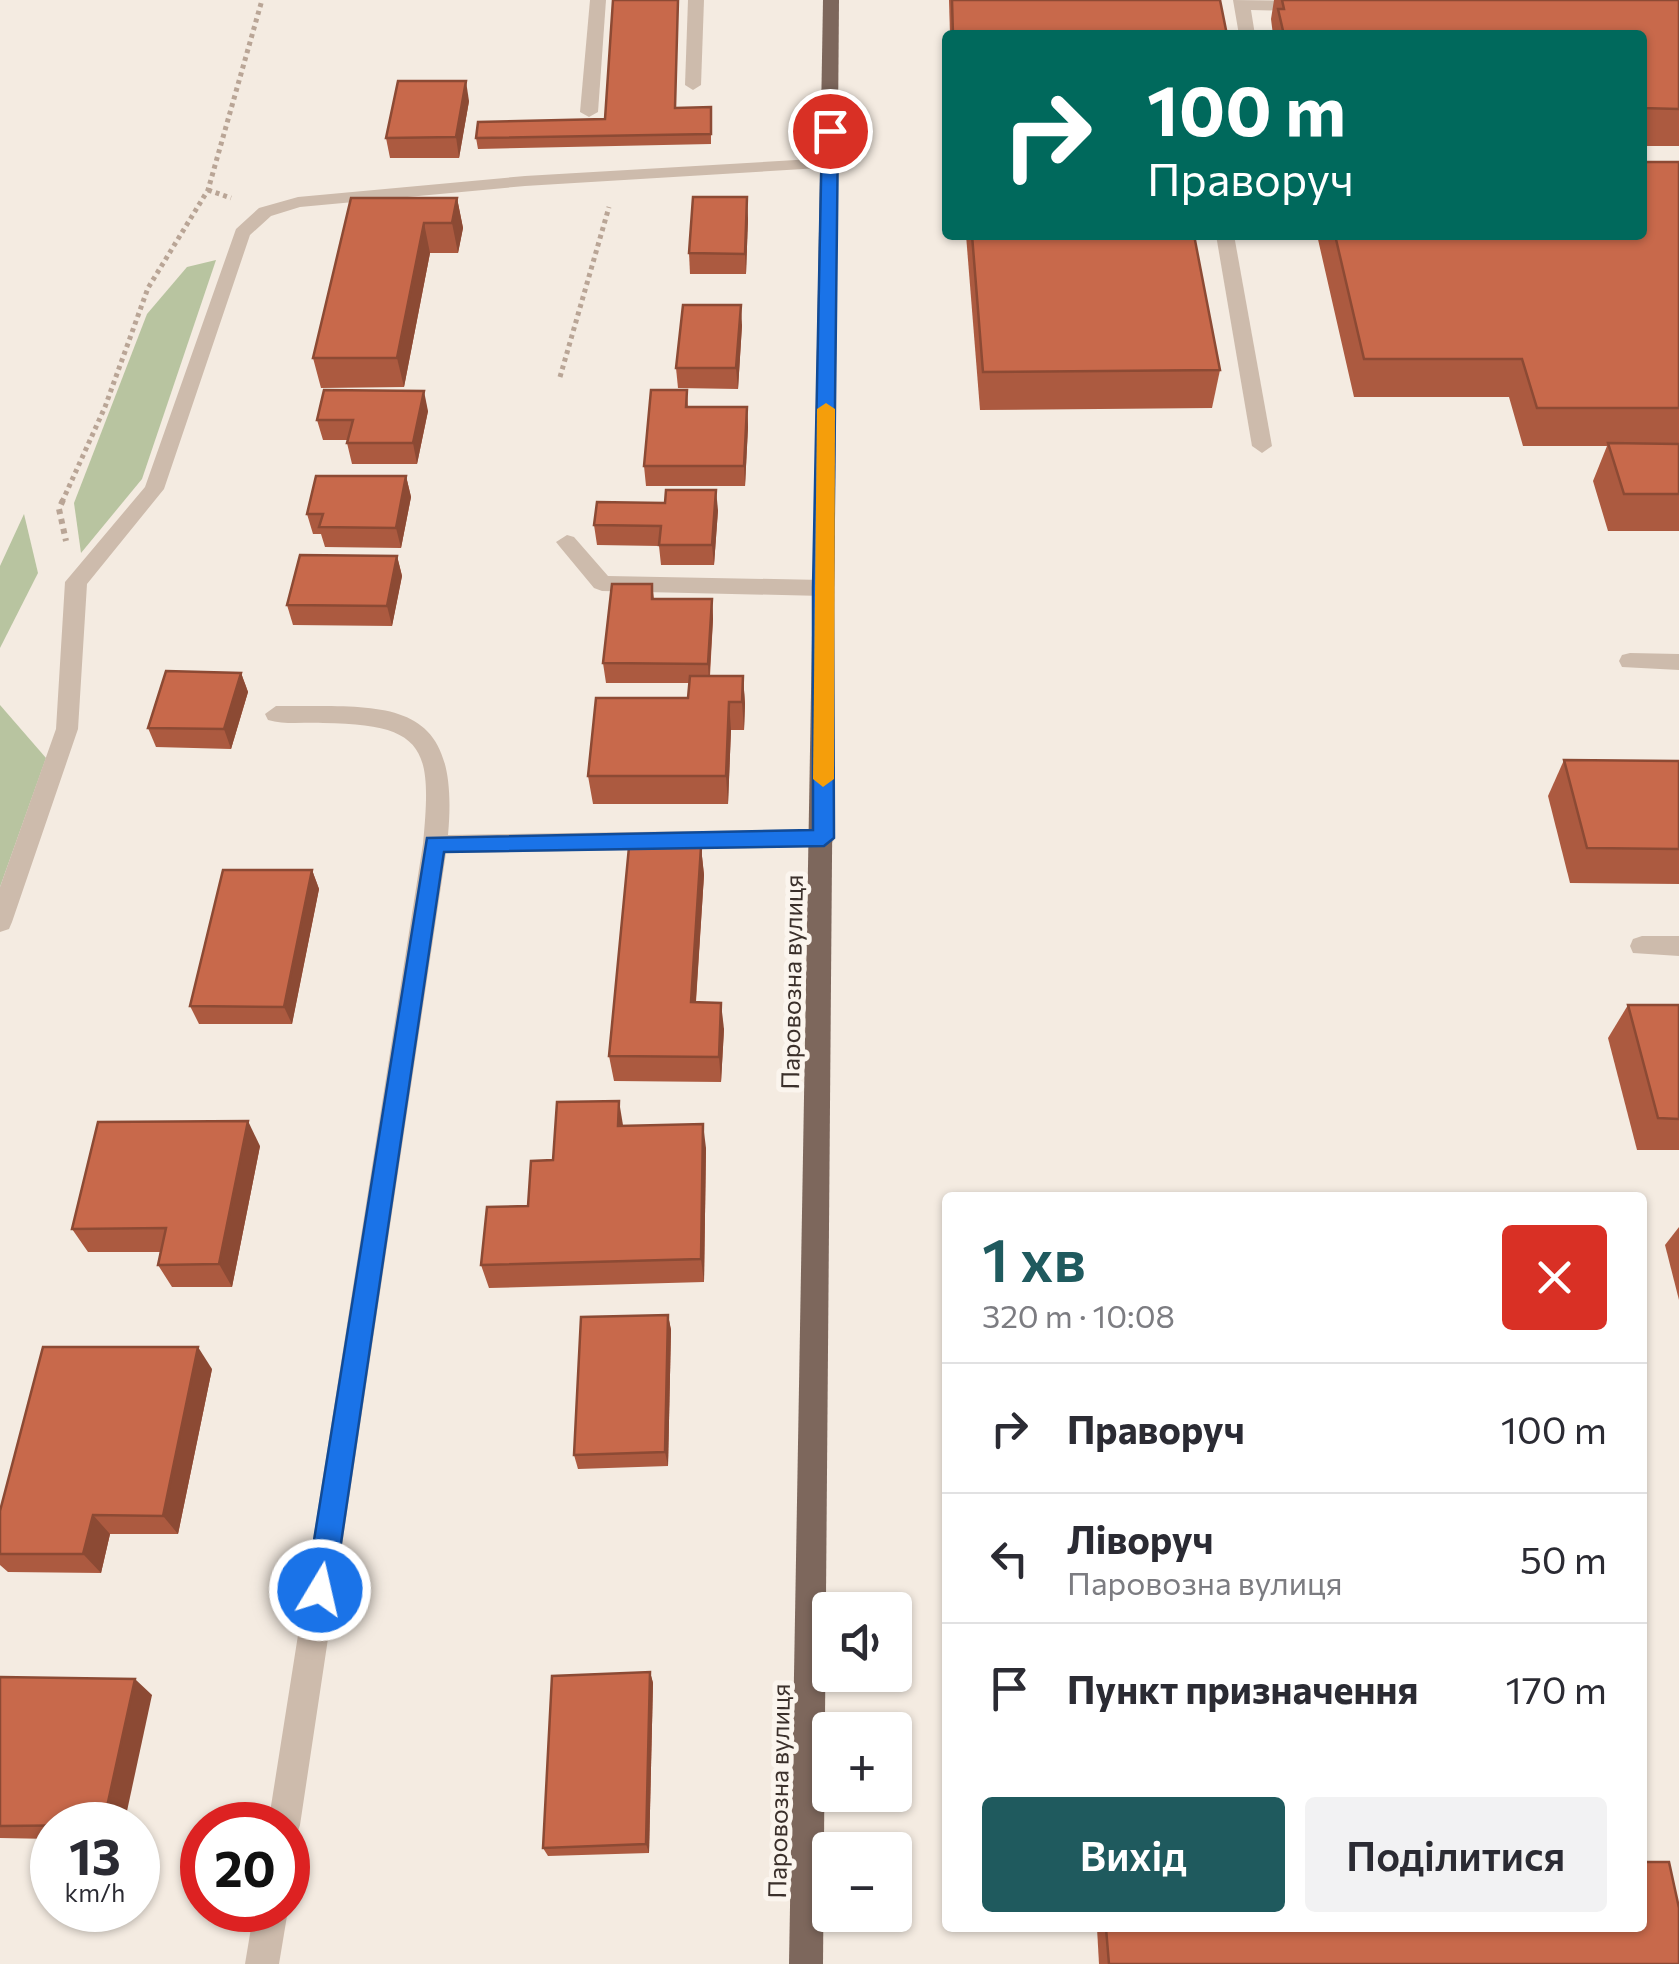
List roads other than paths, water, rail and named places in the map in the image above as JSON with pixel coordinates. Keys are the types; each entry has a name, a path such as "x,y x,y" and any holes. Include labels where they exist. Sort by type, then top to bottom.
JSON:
{"main road":[{"name":"Паровозна вулиця","path":"806,1964 824,838 823,588 831,0"}],"street":[{"path":"590,112 598,0"},
{"path":"694,84 696,0"},
{"path":"1246,30 1242,3 1322,6"},
{"path":"0,922 66,729 76,582 154,488 242,233 266,212 298,202 830,163"},
{"path":"1226,240 1262,446"},
{"path":"567,542 602,583 823,588"},
{"path":"1630,661 1679,662"},
{"path":"276,714 364,716 397,722 422,733 435,756 440,790 288,1802"},
{"path":"434,844 824,838"},
{"path":"1642,946 1679,946"},
{"path":"262,1964 267,1932"}]}
